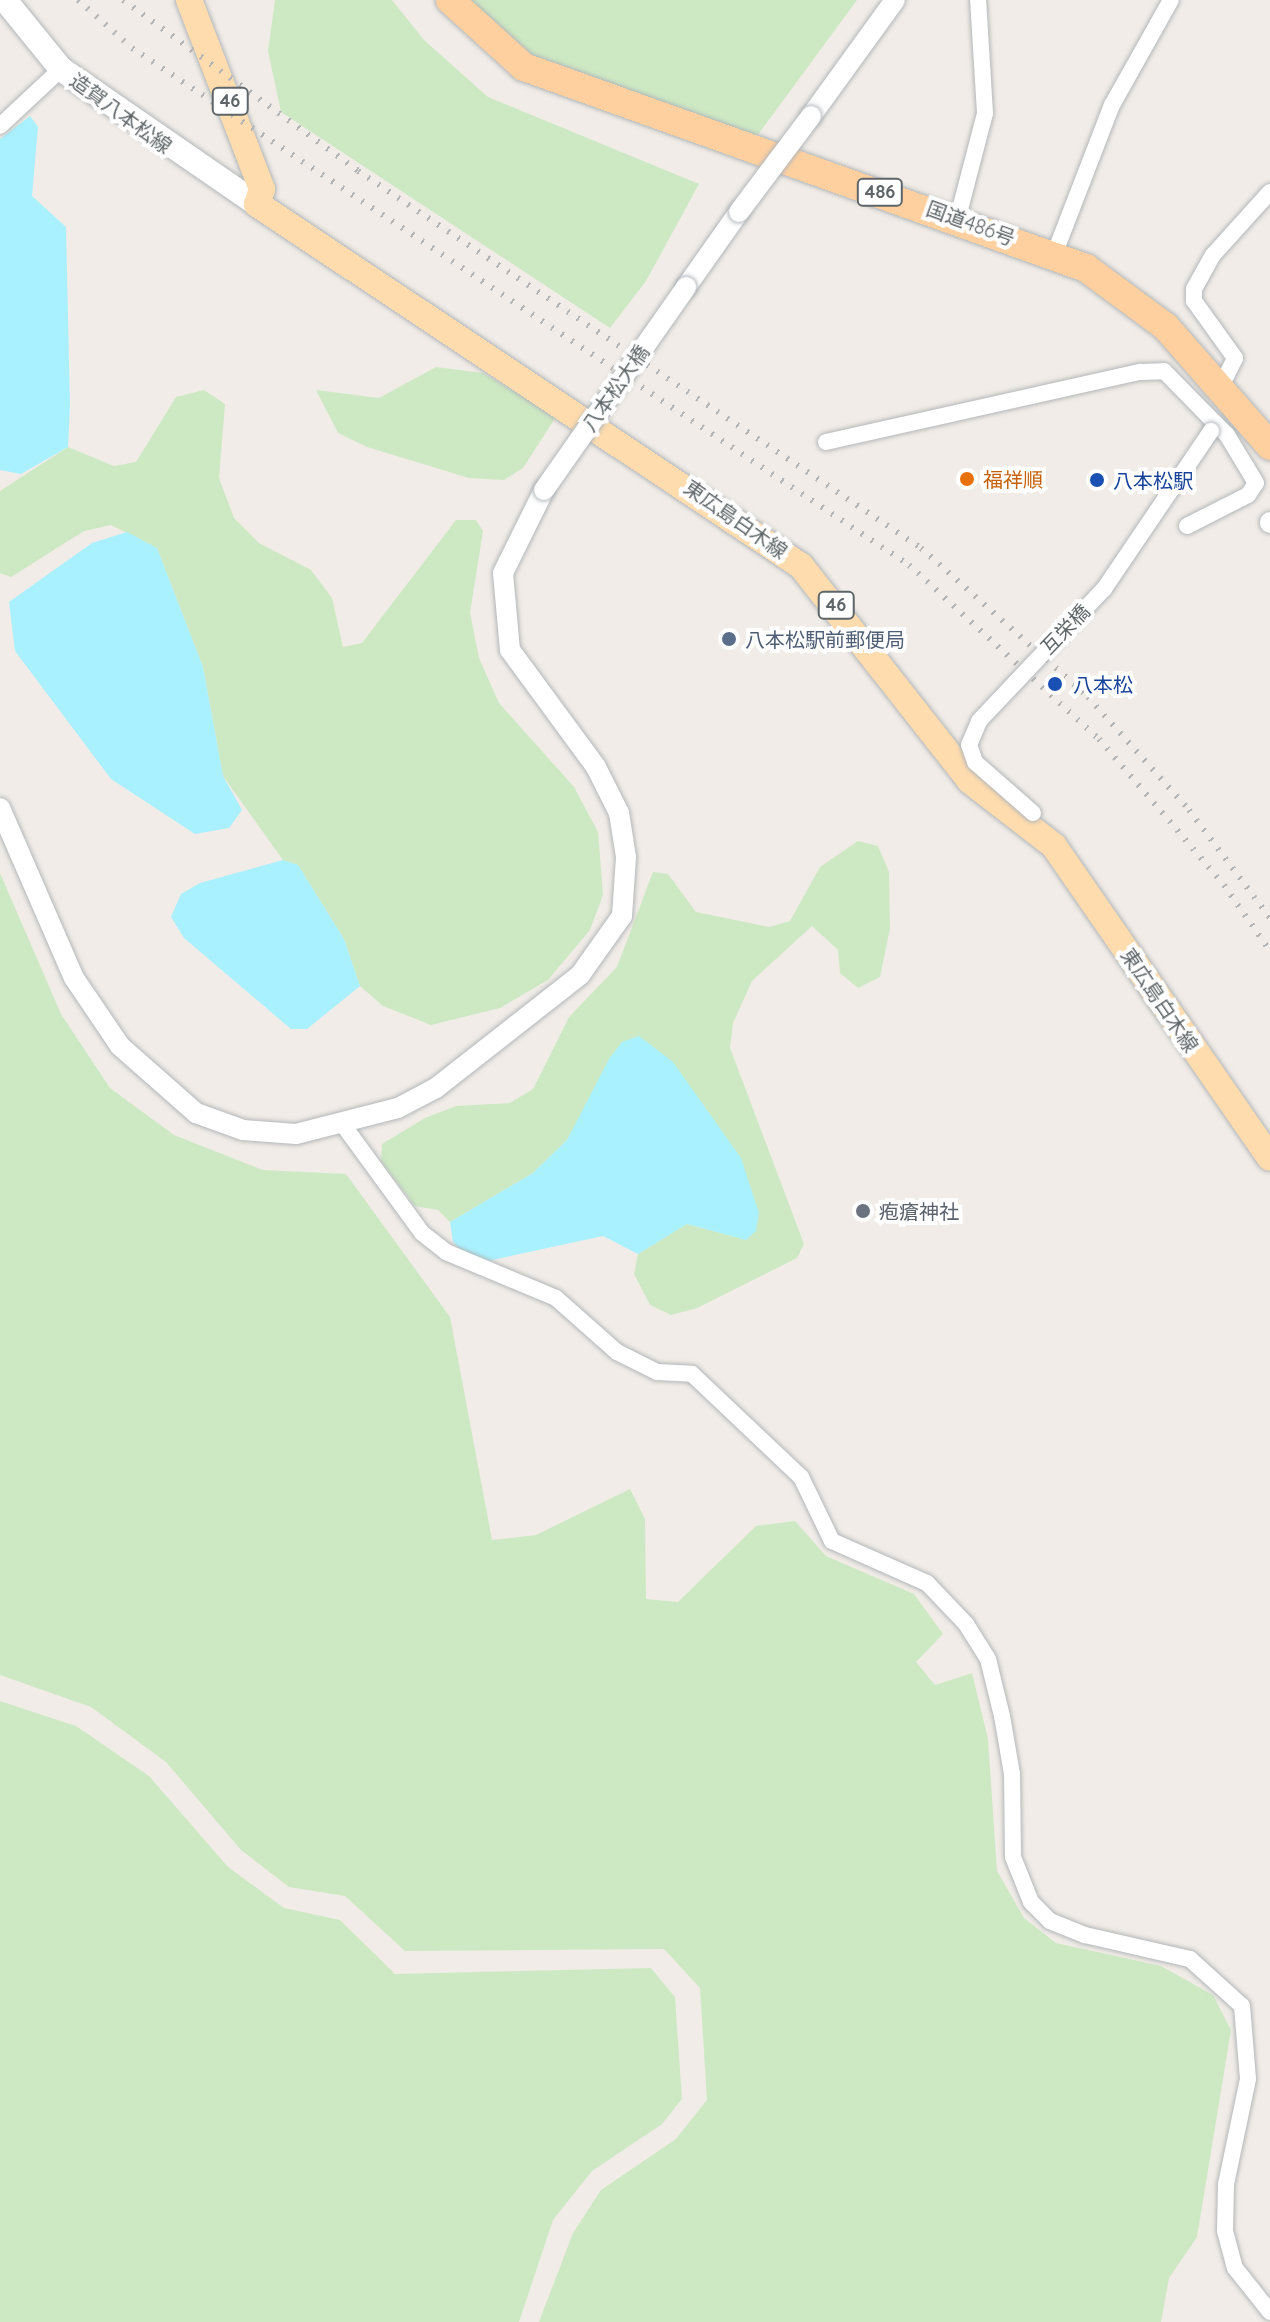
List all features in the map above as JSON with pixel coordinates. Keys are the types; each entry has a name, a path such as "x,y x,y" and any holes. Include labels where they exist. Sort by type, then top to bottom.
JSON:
{"highway":[{"name":"国道486号","path":"450,0 524,67 631,110 958,217 1086,268 1166,327 1222,384 1270,446"}],"main road":[{"name":"造賀八本松線","path":"5,0 61,69 257,204"},
{"name":"46","path":"189,0 262,189 257,204"},
{"name":"東広島白木線","path":"257,204 760,532 858,630 970,781 1034,820 1270,1158"}],"street":[{"name":"八本松大橋","path":"0,808 74,978 156,1085 196,1113 243,1130 296,1134 344,1126 398,1108 483,1057 580,975 622,916 626,857 619,813 596,767 510,650 503,573 544,490 739,212 895,0"},
{"path":"958,217 985,113 978,0"},
{"path":"1054,255 1112,105 1171,0"},
{"path":"0,126 61,69"},
{"path":"1222,384 1235,358 1200,311 1194,289 1213,255 1270,192"},
{"path":"826,442 1164,371 1214,427 1256,483 1248,495 1187,526"},
{"name":"互栄橋","path":"1034,820 975,762 969,745 979,721 1104,589 1214,427"},
{"path":"344,1126 422,1233 446,1252 556,1298 617,1352 657,1372 692,1374 801,1477 832,1541 927,1583 966,1624 988,1659 1002,1716 1012,1774 1013,1857 1031,1902 1050,1921 1085,1935 1190,1959 1242,2006 1248,2079 1226,2184 1225,2231 1235,2268 1270,2312"}],"green space":[{"path":"275,0 392,0 424,40 488,97 699,184 646,281 610,328 281,112 268,51"},
{"path":"459,0 857,0 754,140 548,68"},
{"path":"436,367 483,373 556,417 523,468 504,480 469,478 367,447 338,433 316,390 379,398"},
{"path":"204,390 225,404 219,478 234,518 259,543 311,570 332,598 343,647 362,643 456,520 476,520 483,531 470,613 479,658 499,703 574,787 598,832 603,895 590,930 548,980 500,1008 431,1025 383,1006 360,986 344,939 298,865 283,860 223,776 203,667 157,548 111,525 84,531 11,577 0,573 0,491 68,447 114,466 136,462 176,397"},
{"path":"858,841 878,846 889,872 890,928 880,977 858,988 840,973 838,950 812,926 752,981 733,1023 730,1048 804,1244 797,1258 697,1308 671,1315 650,1305 634,1274 638,1254 687,1224 746,1240 622,1042 567,1140 533,1173 450,1222 438,1210 415,1206 381,1161 382,1144 425,1118 456,1106 510,1103 533,1089 569,1017 617,967 653,872 668,874 696,912 769,927 790,921 820,867"},
{"path":"0,873 61,1014 110,1088 174,1135 263,1170 346,1174 450,1317 492,1540 536,1535 630,1489 645,1519 646,1599 678,1602 756,1526 795,1521 826,1556 914,1594 943,1634 916,1662 935,1685 972,1673 988,1739 997,1871 1024,1918 1056,1943 1161,1966 1213,1995 1231,2030 1197,2237 1169,2278 1161,2322 539,2322 573,2233 601,2190 676,2139 707,2100 700,1988 664,1949 405,1951 345,1896 289,1887 241,1850 166,1762 91,1707 0,1675"},
{"path":"0,1701 76,1726 149,1776 228,1867 284,1908 340,1920 395,1974 651,1968 675,1997 682,2099 662,2124 592,2171 553,2220 519,2322 0,2322"}],"water":[{"path":"30,116 38,127 32,196 66,227 70,405 68,447 21,474 0,470 0,139"},
{"path":"127,532 157,548 203,667 223,776 242,810 229,828 195,834 111,779 15,651 9,602 92,543"},
{"path":"283,860 298,865 344,939 360,986 307,1029 291,1029 184,938 171,917 181,894 200,883"},
{"path":"639,1036 673,1062 741,1158 759,1213 756,1231 746,1240 687,1224 638,1254 603,1236 483,1262 465,1255 453,1242 450,1222 533,1173 567,1140 609,1059 622,1042"}],"railway":[{"path":"78,0 132,48 909,565 1099,739 1224,885 1270,951"},
{"path":"123,0 358,171 921,548 1088,697 1189,810 1270,918"}],"place":[{"name":"福祥順","path":"967,479"},
{"name":"八本松駅","path":"1097,480"},
{"name":"八本松駅前郵便局","path":"729,639"},
{"name":"八本松","path":"1055,684"},
{"name":"疱瘡神社","path":"863,1211"}]}
